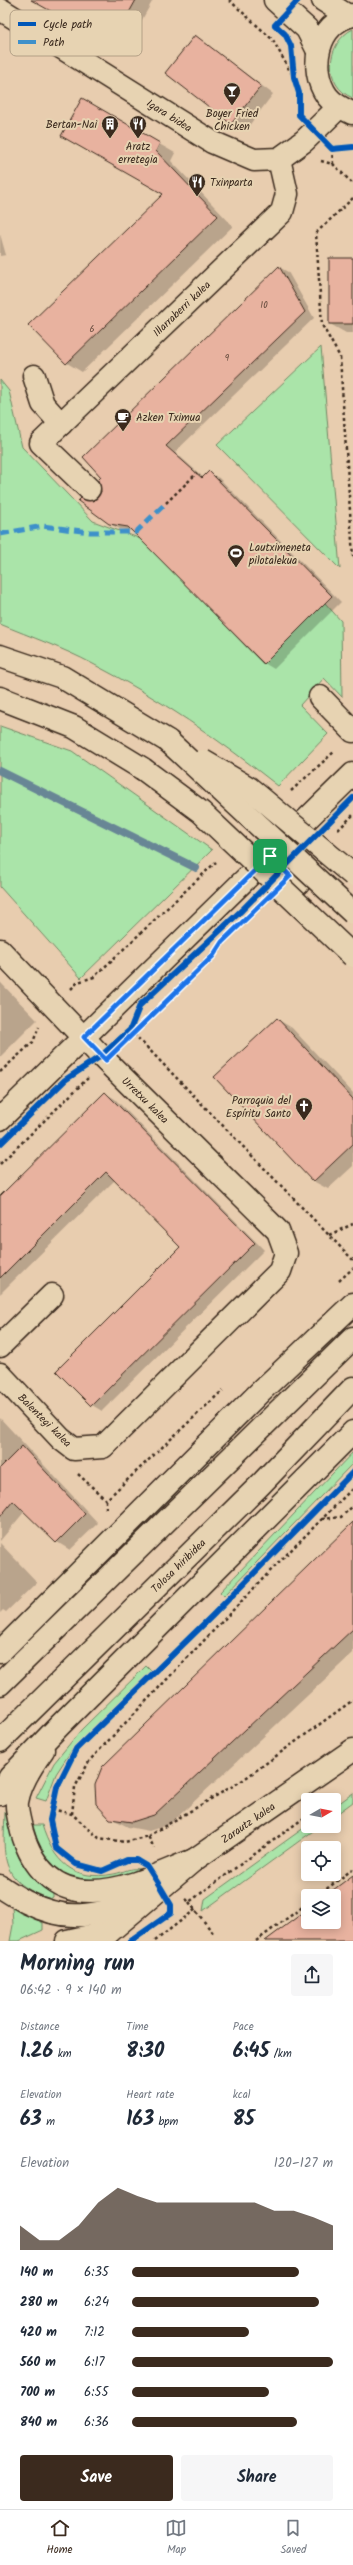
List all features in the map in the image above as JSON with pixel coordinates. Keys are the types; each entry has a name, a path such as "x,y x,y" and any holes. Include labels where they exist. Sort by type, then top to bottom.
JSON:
{"main road":[{"path":"275,0 307,29 318,51"},
{"path":"323,0 351,16"},
{"name":"Igara bidea","path":"0,9 10,15"},
{"path":"279,159 314,131 346,111 327,97 320,83 316,67 318,51 324,36 335,24 351,16"},
{"name":"Igara bidea","path":"75,56 212,142 254,160 279,159"},
{"name":"Illarraberri kalea","path":"90,489 41,443 282,212 287,194 279,159"},
{"path":"34,376 43,404 61,424"},
{"path":"0,656 62,677 249,788 353,875"},
{"path":"320,697 353,731"},
{"path":"0,698 74,727 143,770 201,812 353,956"},
{"path":"168,741 353,913"},
{"path":"0,1119 353,774"},
{"path":"270,856 294,880"},
{"name":"Urretxu kalea","path":"0,950 104,1058 278,1231 286,1253 280,1271 103,1447 74,1449"},
{"path":"0,1346 52,1295"},
{"path":"0,1652 261,1391 353,1304"},
{"path":"0,1684 353,1338"},
{"name":"Balentegi kalea","path":"0,1374 61,1438 74,1449"},
{"name":"Tolosa hiribidea","path":"0,1741 255,1490 353,1388"},
{"path":"0,1794 10,1777 60,1724 353,1432"},
{"path":"60,1724 29,1769 17,1802 27,1850 37,1867 52,1880 67,1888 91,1892 115,1889 194,1860"},
{"name":"Zarautz kalea","path":"105,1936 194,1860 353,1750"},
{"path":"0,1886 7,1891 55,1914 89,1915 146,1900"},
{"path":"67,1941 105,1936"}],"path":[{"path":"229,0 273,40 295,80"},
{"path":"292,57 295,80"},
{"path":"314,131 332,149 334,164"},
{"path":"332,149 339,148"},
{"path":"353,198 316,233 322,325 340,357 353,557"},
{"path":"166,503 197,473"},
{"path":"289,794 335,750"},
{"path":"332,835 353,815"},
{"path":"0,1072 33,1042 42,1020 78,982 94,977 220,858"},
{"path":"104,1058 134,1034 213,956 222,942 294,880"},
{"path":"0,1164 104,1058 130,1030 133,1024"},
{"path":"134,1034 353,1260"},
{"path":"328,1235 353,1224"},
{"path":"336,1284 353,1268"},
{"path":"74,1449 75,1471 106,1500 226,1387"},
{"path":"72,1814 76,1787 90,1760 322,1518 353,1488"},
{"path":"322,1518 341,1517 353,1506"},
{"path":"54,1802 52,1812 72,1814 99,1838 125,1842 148,1836 243,1780 353,1700"},
{"path":"189,1902 301,1821"},
{"path":"148,1836 155,1850"},
{"path":"326,1889 353,1869"},
{"path":"183,1896 196,1909 212,1933"},
{"path":"256,1941 301,1907"},
{"path":"155,1941 196,1909"}],"green space":[{"path":"353,29 353,98 343,92 336,84 332,74 331,64 333,53 337,44 344,35"},
{"path":"321,347 340,569 217,445"},
{"path":"0,380 9,391 22,447 93,521 141,539 263,664 325,603 341,621 342,697 324,678 300,705 328,734 278,786 234,752 188,720 118,677 82,658 0,624"},
{"path":"0,726 72,751 212,850 81,978 0,887"},
{"path":"353,1452 353,1463 224,1596 220,1592"},
{"path":"146,1666 151,1671 73,1748 56,1774 46,1801 36,1798 54,1763 81,1730"},
{"path":"353,1793 353,1802 341,1811 341,1802"},
{"path":"9,1810 12,1837 19,1858 24,1867 32,1875 53,1892 53,1897 50,1899 34,1892 22,1884 13,1876 8,1866 5,1855 4,1828 5,1812"},
{"path":"33,1825 42,1825 52,1849 67,1866 76,1872 100,1876 131,1869 143,1870 114,1883 68,1879 51,1865 39,1847"},
{"path":"301,1830 301,1833 310,1833 203,1911 205,1899"},
{"path":"12,1906 43,1923 43,1930 19,1941 10,1941 13,1925"}],"building":[{"path":"31,0 136,0 130,10 49,10"},
{"path":"195,35 261,86 231,124 165,73"},
{"path":"82,98 160,143 156,151 218,216 66,364 28,325 163,194 61,136"},
{"path":"329,258 353,258 353,324 329,324"},
{"path":"279,266 305,312 166,446 202,478 209,471 332,596 264,664 128,527 109,524 78,501 81,498 93,501 101,492 98,480 101,477 83,457"},
{"name":"Parroquia del Espíritu Santo","path":"277,1018 353,1099 353,1144 313,1182 214,1077"},
{"path":"105,1092 255,1243 91,1406 56,1371 180,1247 106,1172 0,1278 0,1196"},
{"path":"22,1446 85,1514 56,1543 13,1501 0,1517 0,1468"},
{"path":"353,1522 353,1629 154,1815 132,1822 110,1819 96,1804 95,1785 102,1767"},
{"path":"353,1875 353,1941 265,1941 301,1914 301,1929 341,1929 341,1889 334,1889"}],"waterway":[{"path":"0,771 196,868"}],"marked path":[{"path":"0,534 43,526 89,532 136,532 166,503"}],"cycle path":[{"path":"298,0 275,25 285,34 291,46 294,77 299,93 299,115 332,149 353,147"},
{"path":"0,1144 65,1080 101,1056 130,1030 140,1005 242,910 353,798"},
{"path":"131,1941 171,1913 171,1905 147,1866 137,1860 127,1860 102,1871 76,1864 56,1848 50,1820 57,1787 76,1749 212,1616 353,1472"}],"place":[{"name":"Boyer Fried Chicken","path":"232,106"},
{"name":"Bertan-Nai","path":"110,139"},
{"name":"Aratz erretegia","path":"138,139"},
{"name":"Txinparta","path":"197,197"},
{"name":"Azken Tximua","path":"123,432"},
{"name":"Lautximeneta pilotalekua","path":"236,568"},
{"name":"Parroquia del Espíritu Santo","path":"304,1121"}],"route":[{"path":"270,856 290,876 222,942 213,956 144,1025 106,1060 101,1056 84,1037 270,856"}]}
